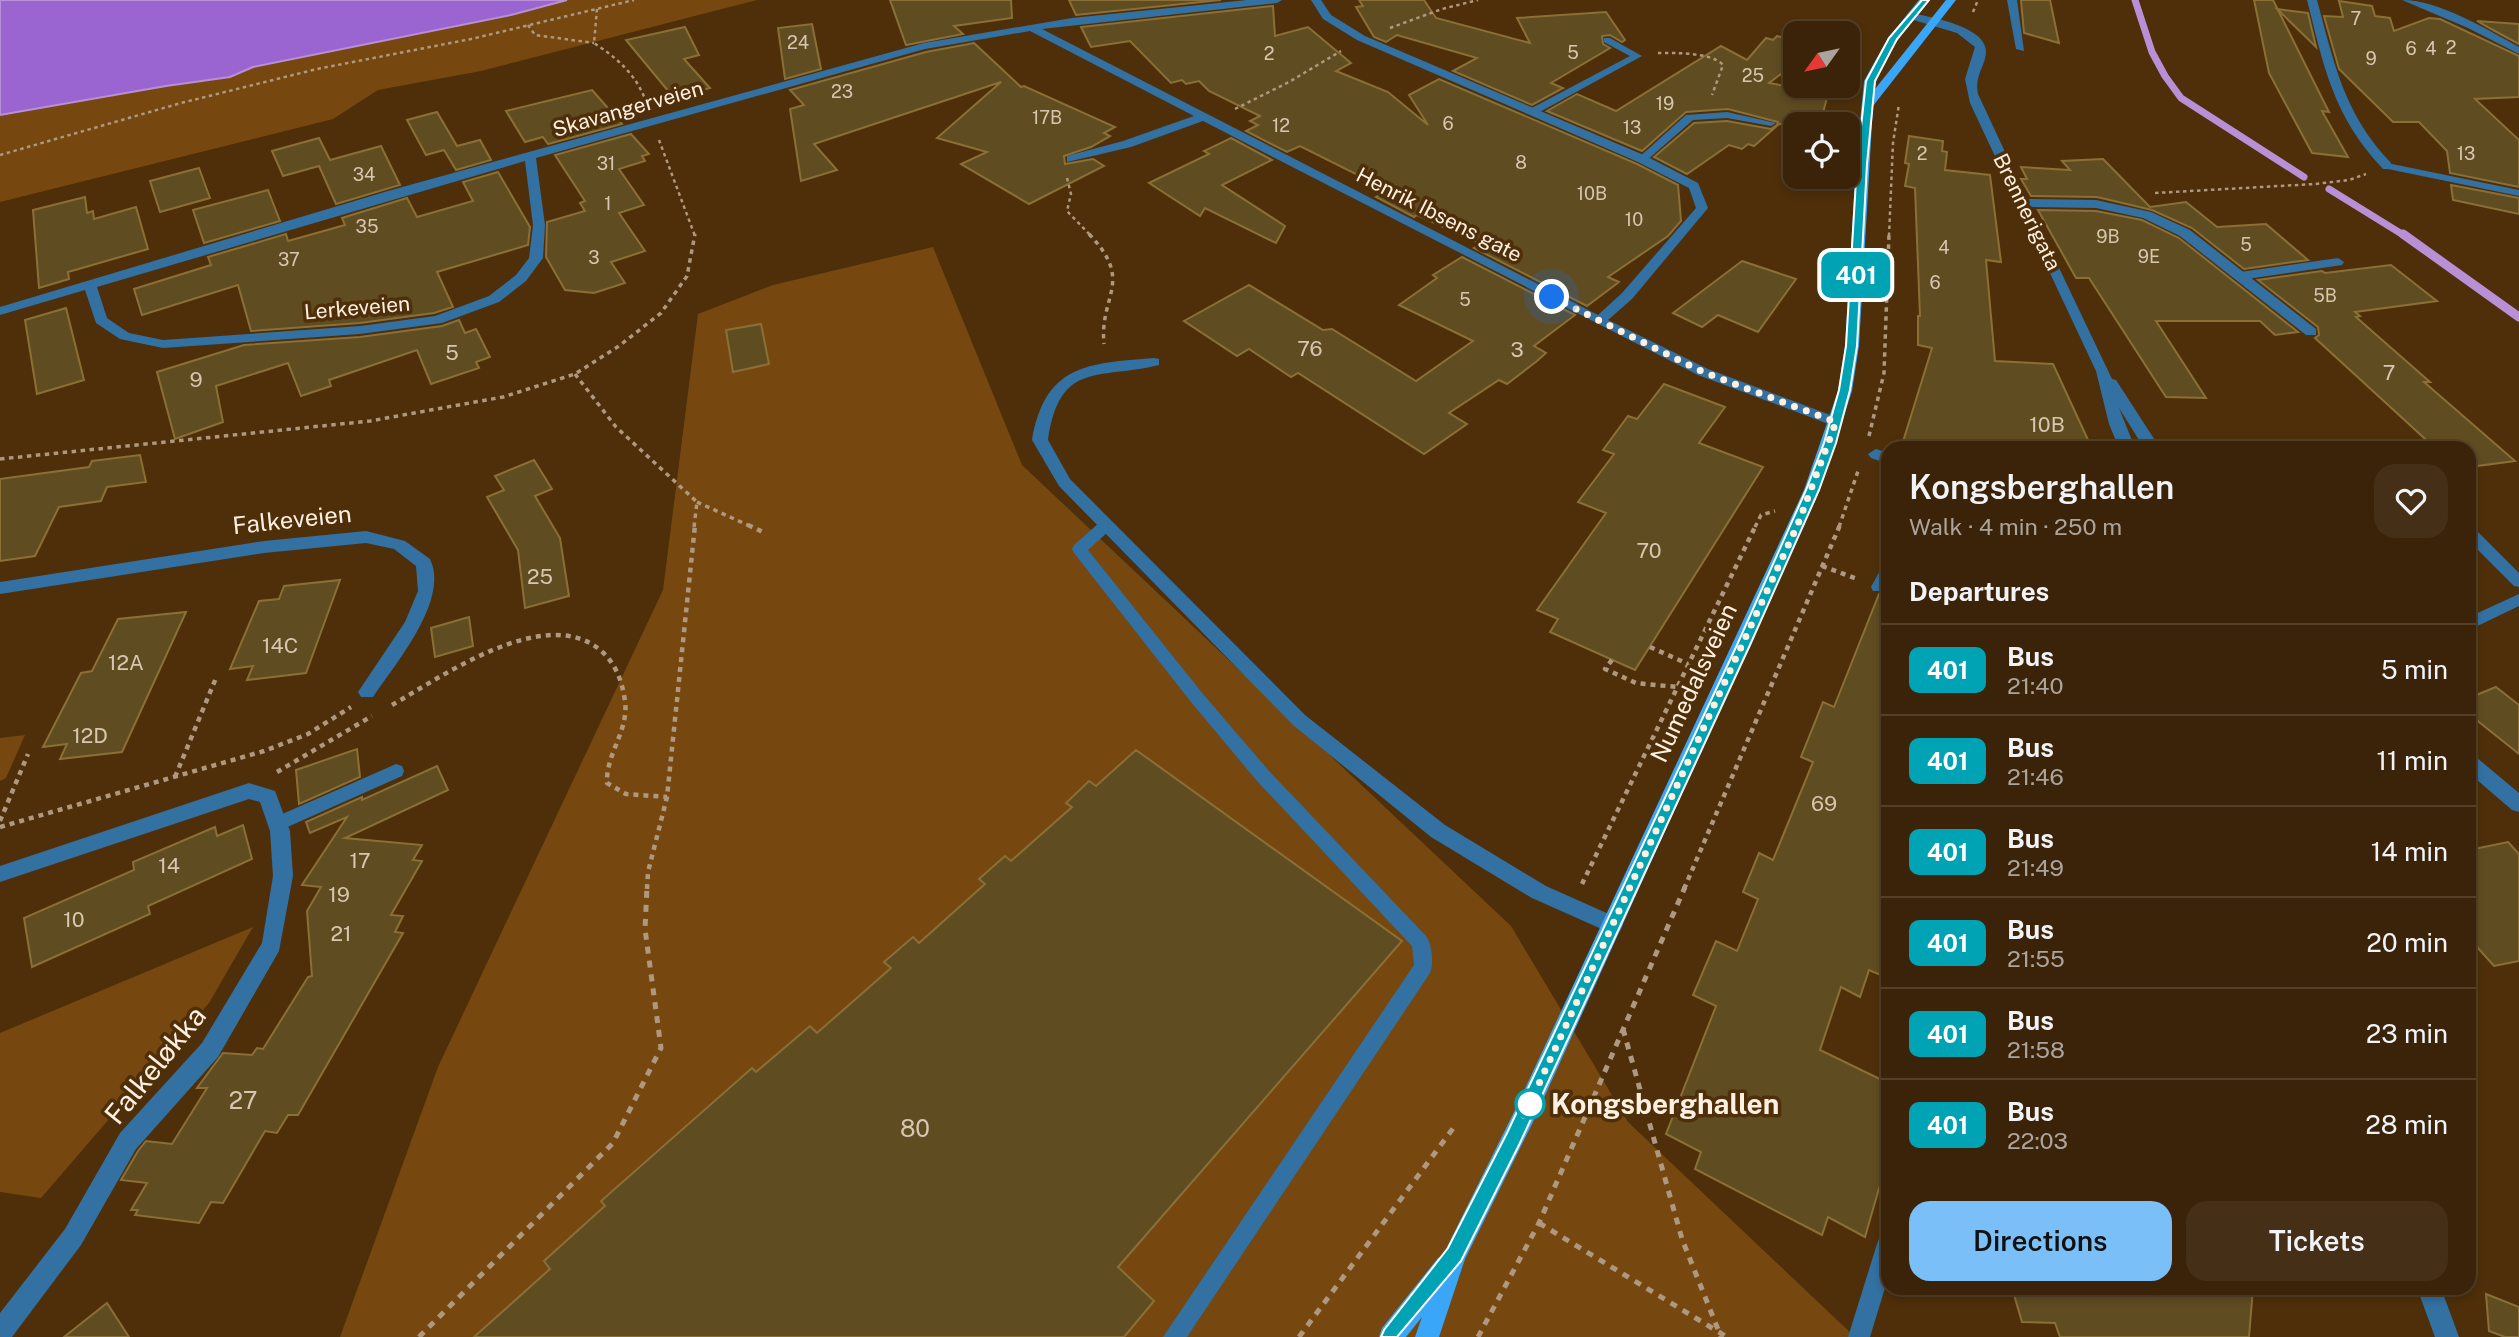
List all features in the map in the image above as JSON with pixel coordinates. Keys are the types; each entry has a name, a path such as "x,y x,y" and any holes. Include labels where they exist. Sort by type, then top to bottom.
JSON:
{"main road":[{"name":"Numedalsveien","path":"1427,1337 1455,1255 1524,1116 1798,524 1836,422 1852,346 1862,164 1870,103 1870,81 1878,63 1924,0"},
{"name":"Numedalsveien","path":"1870,103 1931,22 1951,0"},
{"name":"Numedalsveien","path":"1391,1337 1455,1255"}],"street":[{"name":"Skavangerveien","path":"0,310 392,194 924,46 1030,27 1277,0"},
{"path":"1316,0 1327,17 1364,39 1642,159 1694,186 1702,208 1627,296 1599,321"},
{"path":"2312,0 2335,87 2365,143 2387,166"},
{"path":"2407,0 2472,26 2519,51"},
{"name":"Brennerigata","path":"1911,16 1958,30 1978,43 1981,49 1979,61 1971,78 1981,117 2103,371 2116,425 2124,441"},
{"name":"Henrik Ibsens gate","path":"1030,27 1703,372 1836,422"},
{"path":"1071,159 1205,119"},
{"name":"Lerkeveien","path":"90,285 101,320 125,336 163,344 360,330 438,320 494,299 521,278 536,258 539,225 530,156"},
{"path":"2023,203 2096,204 2147,215 2185,233 2311,332"},
{"path":"1154,362 1107,366 1066,382 1047,405 1040,440 1064,482 1299,720 1438,831 1539,892 1613,925"},
{"path":"2103,371 2148,441"},
{"name":"Falkeveien","path":"0,589 135,565 264,547 366,537 399,545 424,563 426,591 412,624 367,692"},
{"path":"2476,768 2519,804"},
{"path":"0,874 249,791"},
{"name":"Falkeløkka","path":"0,1333 73,1237 128,1141 210,1050 272,945 283,876 277,824 268,797 249,791"},
{"path":"2432,1295 2447,1337"}],"lane":[{"path":"2011,0 2021,50"},
{"path":"1607,40 1637,55"},
{"path":"1532,112 1637,55"},
{"path":"1642,159 1690,117 1727,115 1771,123"},
{"path":"2387,166 2519,193"},
{"path":"2240,276 2337,262"},
{"path":"1105,526 1079,550 1196,698 1263,776 1421,943 1423,967 1174,1337"},
{"path":"2476,539 2519,582"},
{"path":"1878,587 1881,582"},
{"path":"2476,621 2519,600"},
{"path":"277,824 396,771"},
{"path":"1859,1337 1881,1266"}],"path":[{"path":"0,155 181,103 317,69 528,26 634,0"},
{"path":"1205,119 1289,82 1364,39 1432,12 1478,0"},
{"path":"594,43 597,9"},
{"path":"0,459 370,421 503,397 576,374 661,313 687,276 696,237 651,122 643,90 615,56 594,43 535,35 528,26"},
{"path":"1637,55 1686,53 1719,60 1723,65 1712,96 1716,111 1727,115"},
{"path":"1071,159 1067,177 1071,186 1071,199 1067,211 1104,247 1111,271 1112,292 1101,325 1107,366"},
{"path":"2148,193 2349,180 2387,166"},
{"path":"576,374 613,425 642,455 697,502 765,533"},
{"path":"419,1337 613,1143 661,1048 645,929 648,872 667,797 697,502"},
{"path":"1572,907 1761,515 1780,509"},
{"path":"1822,566 1878,587"},
{"path":"249,791 291,762 493,650 521,640 549,635 581,638 601,648 615,666 623,692 626,720 607,765 607,783 626,794 667,797"},
{"path":"1650,648 1688,664"},
{"path":"1612,660 1605,669 1636,683 1677,687"},
{"path":"174,778 216,678"},
{"path":"0,827 264,751 308,734 348,710 367,692"},
{"path":"0,821 28,754"},
{"path":"1622,1028 1682,1239 1722,1335"},
{"path":"1299,1337 1457,1124"},
{"path":"1539,1223 1722,1335"}],"shaded area":[{"path":"0,0 567,0 511,15 253,67 230,77 0,115"},
{"path":"567,0 757,0 481,71 378,90 333,119 0,202 0,115 230,77 253,67 511,15"},
{"path":"933,247 1022,465 1511,926 1628,1122 1855,1337 340,1337 438,1067 663,590 698,314 773,285"},
{"path":"25,735 6,778 0,781 0,738"},
{"path":"253,927 209,1003 41,1198 0,1192 0,1033"}],"building":[{"path":"890,0 1011,0 1012,18 954,26 963,34 906,45"},
{"path":"1069,0 1221,0 1076,15"},
{"path":"1359,0 1424,0 1436,18 1530,43 1517,18 1606,12 1625,40 1622,42 1610,35 1602,36 1603,44 1610,48 1551,83 1563,88 1532,105 1453,71 1477,58 1397,35 1386,42 1374,37 1356,7 1363,6"},
{"path":"2021,0 2050,0 2059,43 2024,33"},
{"path":"2254,0 2273,0 2329,112 2322,111 2348,157 2312,153 2269,73"},
{"path":"2339,1 2372,6 2375,16 2390,18 2394,31 2429,18 2440,19 2519,56 2519,97 2475,99 2519,140 2519,187 2450,173 2447,151 2419,122 2393,122 2339,69 2324,16 2343,17"},
{"path":"1273,6 1275,36 1308,27 1351,63 1336,71 1388,92 1428,125 1409,95 1439,79 1637,164 1678,185 1681,221 1668,236 1608,277 1619,282 1587,306 1474,248 1481,244 1417,215 1414,217 1376,197 1388,190 1300,146 1287,152 1246,131 1258,125 1250,121 1260,116 1209,91 1199,81 1186,84 1182,80 1171,83 1130,41 1091,47 1081,27"},
{"path":"2277,9 2308,13 2316,47"},
{"path":"2477,21 2519,24 2519,44 2493,30"},
{"path":"812,24 821,69 785,79 778,28"},
{"path":"685,27 699,55 684,59 710,88 674,98 626,40"},
{"path":"1777,36 1783,38 1783,73 1769,83 1783,86 1783,98 1827,98 1823,112 1783,112 1783,124 1779,124 1754,146 1748,144 1742,149 1729,145 1687,174 1654,157 1694,123 1727,121 1771,129 1778,122 1728,109 1686,112 1642,151 1547,111 1577,94 1616,111 1721,46 1747,60 1766,38 1773,40"},
{"path":"974,43 1021,87 1115,127 1104,133 1110,136 1091,147 1064,156 1065,164 1093,159 1104,166 1029,204 961,164 987,152 937,138 1001,82 814,144 837,170 801,181 790,109 804,105 790,90 926,52"},
{"path":"592,90 622,124 548,144 543,137 525,142 506,111"},
{"path":"437,112 457,146 480,140 491,160 456,170 444,150 426,155 407,120"},
{"path":"631,134 649,154 642,156 645,161 619,169 644,205 619,213 645,251 611,262 625,283 594,293 565,290 546,257 547,222 585,211 580,203 585,201 555,155"},
{"path":"1909,136 1943,141 1942,151 1947,152 1945,170 1990,175 2001,262 1986,260 1995,361 2053,364 2089,441 1903,441 1932,348 1918,345 1920,316 1915,188 1905,186 1909,164 1905,163"},
{"path":"319,138 330,160 381,146 400,185 336,204 319,166 283,176 272,151"},
{"path":"1231,138 1272,160 1222,185 1285,226 1276,243 1205,208 1200,216 1149,183 1209,154 1204,151"},
{"path":"2103,159 2150,207 2186,202 2217,227 2266,224 2308,260 2244,269 2192,228 2152,210 2097,197 2031,196 2021,179 2027,179 2021,167 2070,170 2062,161"},
{"path":"199,168 210,198 160,212 150,181"},
{"path":"498,172 530,227 528,245 437,272 453,307 434,313 360,323 251,331 238,285 142,315 134,289 211,265 208,257 286,234 288,241 345,225 342,218 407,198 417,217 473,201 463,182"},
{"path":"2451,185 2519,198 2519,214 2453,200"},
{"path":"268,190 280,221 204,243 193,210"},
{"path":"85,197 87,213 93,211 94,219 136,207 148,249 68,272 69,279 39,288 33,210"},
{"path":"2038,210 2096,211 2142,220 2179,238 2298,332 2275,335 2260,321 2156,321 2206,398 2166,397 2089,278 2076,278"},
{"path":"1462,257 1575,315 1534,346 1546,353 1537,361 1507,384 1499,380 1449,413 1467,424 1424,454 1298,373 1291,377 1249,349 1237,356 1184,321 1249,285 1323,330 1332,329 1416,381 1473,341 1399,305 1437,278 1433,275"},
{"path":"1742,261 1796,279 1758,332 1718,315 1702,327 1673,313"},
{"path":"2391,265 2437,301 2355,312 2360,316 2356,317 2430,382 2424,382 2515,461 2476,466 2476,441 2427,441 2315,338 2319,335 2318,327 2258,280 2322,271 2325,273"},
{"path":"66,308 84,380 37,394 25,320"},
{"path":"459,320 465,333 476,329 490,357 476,362 479,368 431,384 417,350 329,380 331,386 301,396 288,363 216,386 223,422 175,439 157,372 244,345 360,337 442,326"},
{"path":"761,324 769,364 733,372 726,330"},
{"path":"1664,384 1725,407 1699,443 1763,467 1635,670 1550,632 1558,619 1537,610 1606,513 1578,502 1614,454 1603,450 1628,416 1637,419"},
{"path":"140,455 146,482 107,487 101,501 59,507 35,556 0,561 0,479 89,467 92,461"},
{"path":"534,460 552,489 535,496 560,538 569,596 525,608 518,550 487,497 504,490 495,476"},
{"path":"340,580 306,673 247,680 253,666 230,669 259,601 279,599 284,586"},
{"path":"1881,593 1881,975 1869,970 1860,997 1841,987 1820,1050 1881,1080 1881,1181 1865,1237 1828,1217 1822,1235 1695,1169 1701,1152 1666,1134 1716,1006 1693,995 1716,941 1737,951 1758,899 1743,892 1759,853 1773,860 1813,762 1801,757 1823,702 1834,707"},
{"path":"186,612 122,752 60,759 67,744 43,747 81,673 92,671 118,619"},
{"path":"469,617 473,646 435,657 431,628"},
{"path":"2496,687 2519,705 2519,754 2476,720 2476,695"},
{"path":"357,749 360,777 299,804 296,770"},
{"path":"1136,750 1402,941 1118,1267 1154,1301 1124,1337 474,1337 550,1269 544,1261 605,1206 601,1201 752,1068 756,1072 810,1026 817,1033 891,968 884,962 913,937 919,943 985,884 979,879 1005,856 1011,861 1072,807 1066,803 1089,781 1096,786"},
{"path":"437,766 448,790 345,838 422,845 413,860 422,861 391,915 403,916 395,932 403,933 298,1115 288,1115 277,1133 265,1131 223,1203 211,1202 199,1223 135,1215 138,1210 131,1210 147,1183 121,1180 138,1151 146,1141 172,1144 207,1088 197,1088 223,1053 252,1055 257,1048 263,1049 308,977 312,976 307,911 321,887 302,885 347,817 310,833 306,822"},
{"path":"243,825 252,859 148,906 150,914 32,967 24,918 134,870 133,862 215,827 217,836"},
{"path":"2508,842 2519,854 2519,961 2494,966 2476,946 2476,849"},
{"path":"2486,1294 2519,1307 2519,1337 2505,1337 2489,1331"},
{"path":"2014,1295 2252,1295 2249,1337 2060,1337 2055,1323 2022,1322"},
{"path":"107,1303 129,1337 64,1337"}],"waterway":[{"path":"2135,0 2152,52 2181,98 2304,177"},
{"path":"2329,189 2405,236"},
{"path":"2403,234 2519,317"}],"bus line":[{"name":"401","path":"1391,1337 1455,1255 1513,1139 1744,645 1812,490 1830,443 1845,390 1852,346 1862,164 1870,103 1870,81 1893,38 1924,0"}],"place":[{"name":"Kongsberghallen","path":"1530,1104"}],"route":[{"path":"1530,1104 1524,1116 1744,645 1798,524 1836,422 1703,372 1552,297"}]}
